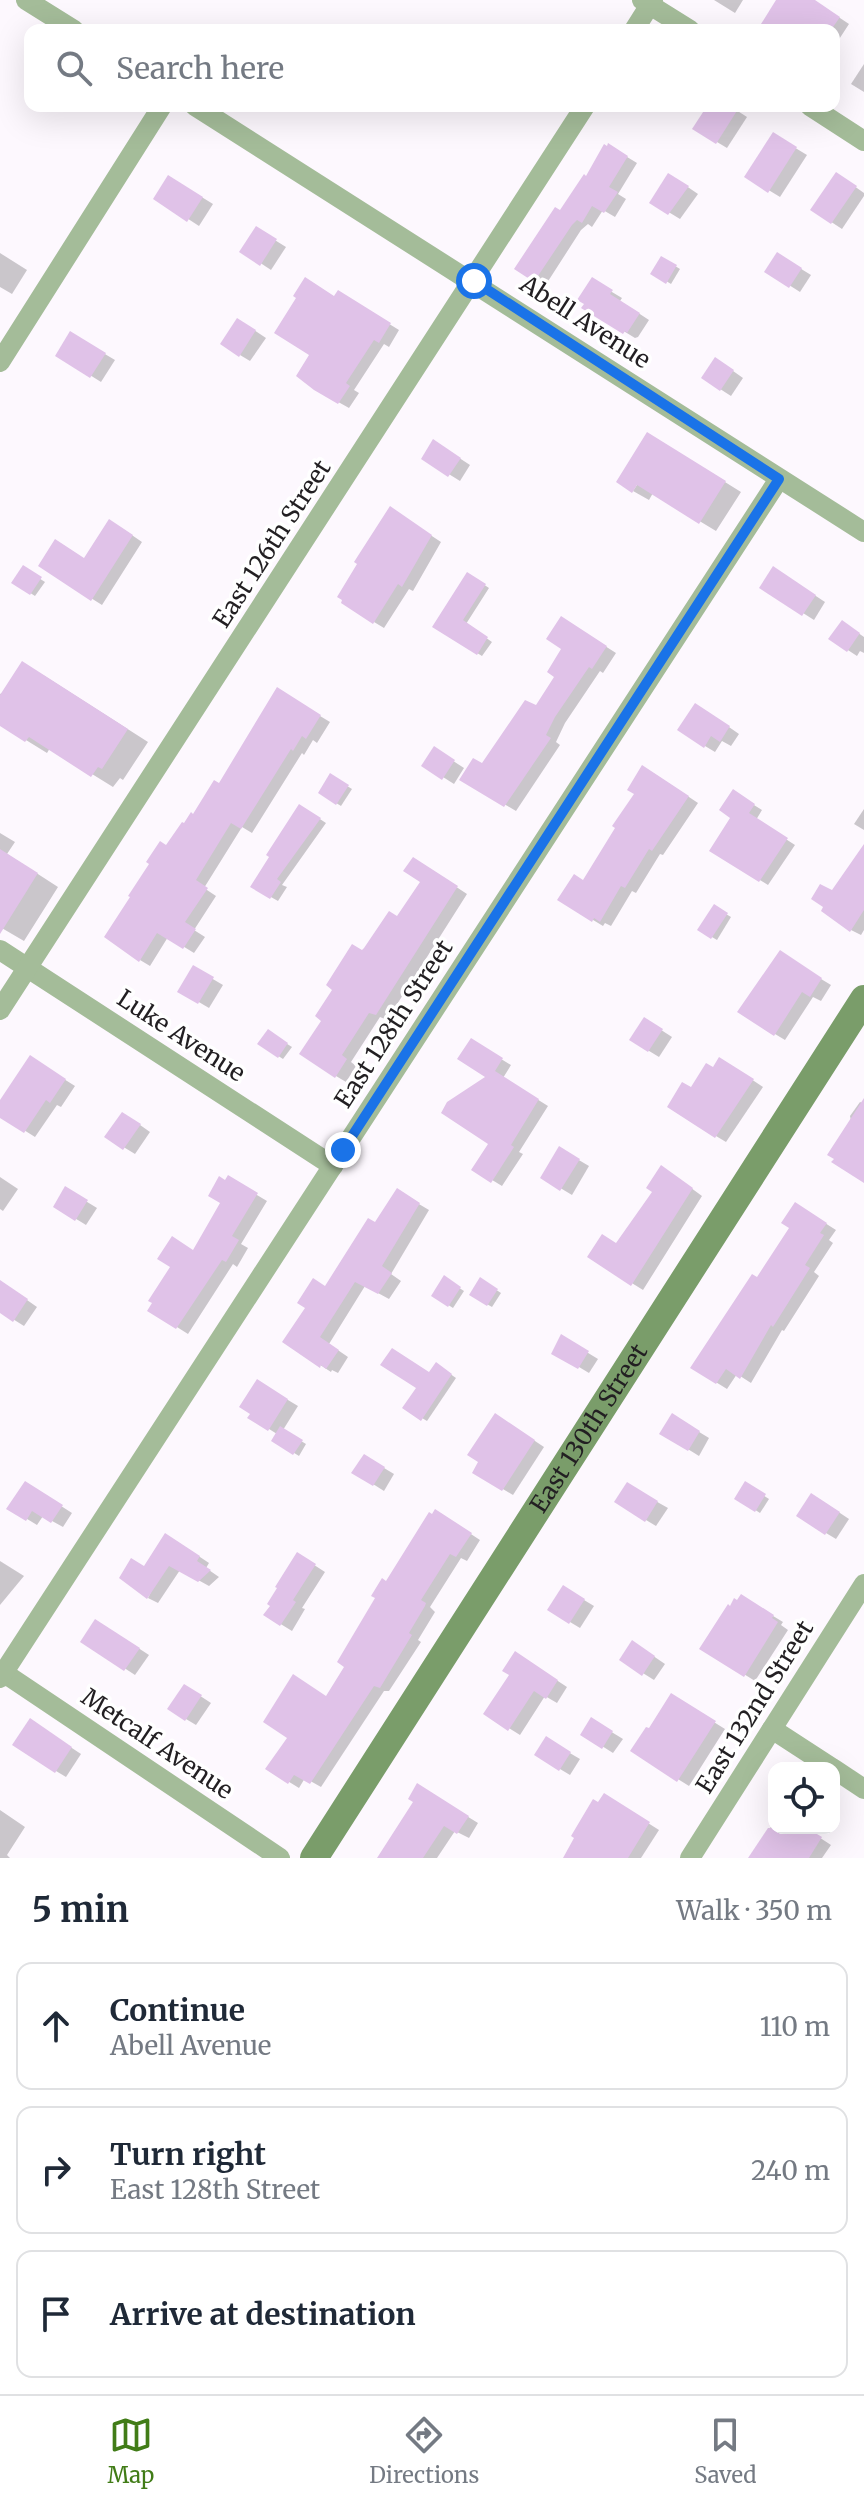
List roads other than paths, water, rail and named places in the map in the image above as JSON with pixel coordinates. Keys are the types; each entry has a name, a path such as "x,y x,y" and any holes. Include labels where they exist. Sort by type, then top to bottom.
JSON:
{"street":[{"path":"26,0 64,24"},
{"path":"637,24 648,2 681,24"},
{"path":"0,362 158,112"},
{"name":"Abell Avenue","path":"205,112 864,532"},
{"name":"East 126th Street","path":"0,1010 581,112"},
{"path":"819,112 864,141"},
{"name":"East 128th Street","path":"2,1676 779,479"},
{"name":"Luke Avenue","path":"0,950 333,1166"},
{"name":"East 130th Street","path":"314,1858 864,999"},
{"name":"East 132nd Street","path":"690,1858 864,1584"},
{"name":"Metcalf Avenue","path":"2,1676 280,1858"},
{"path":"772,1729 822,1762"},
{"path":"840,1774 864,1789"}]}
